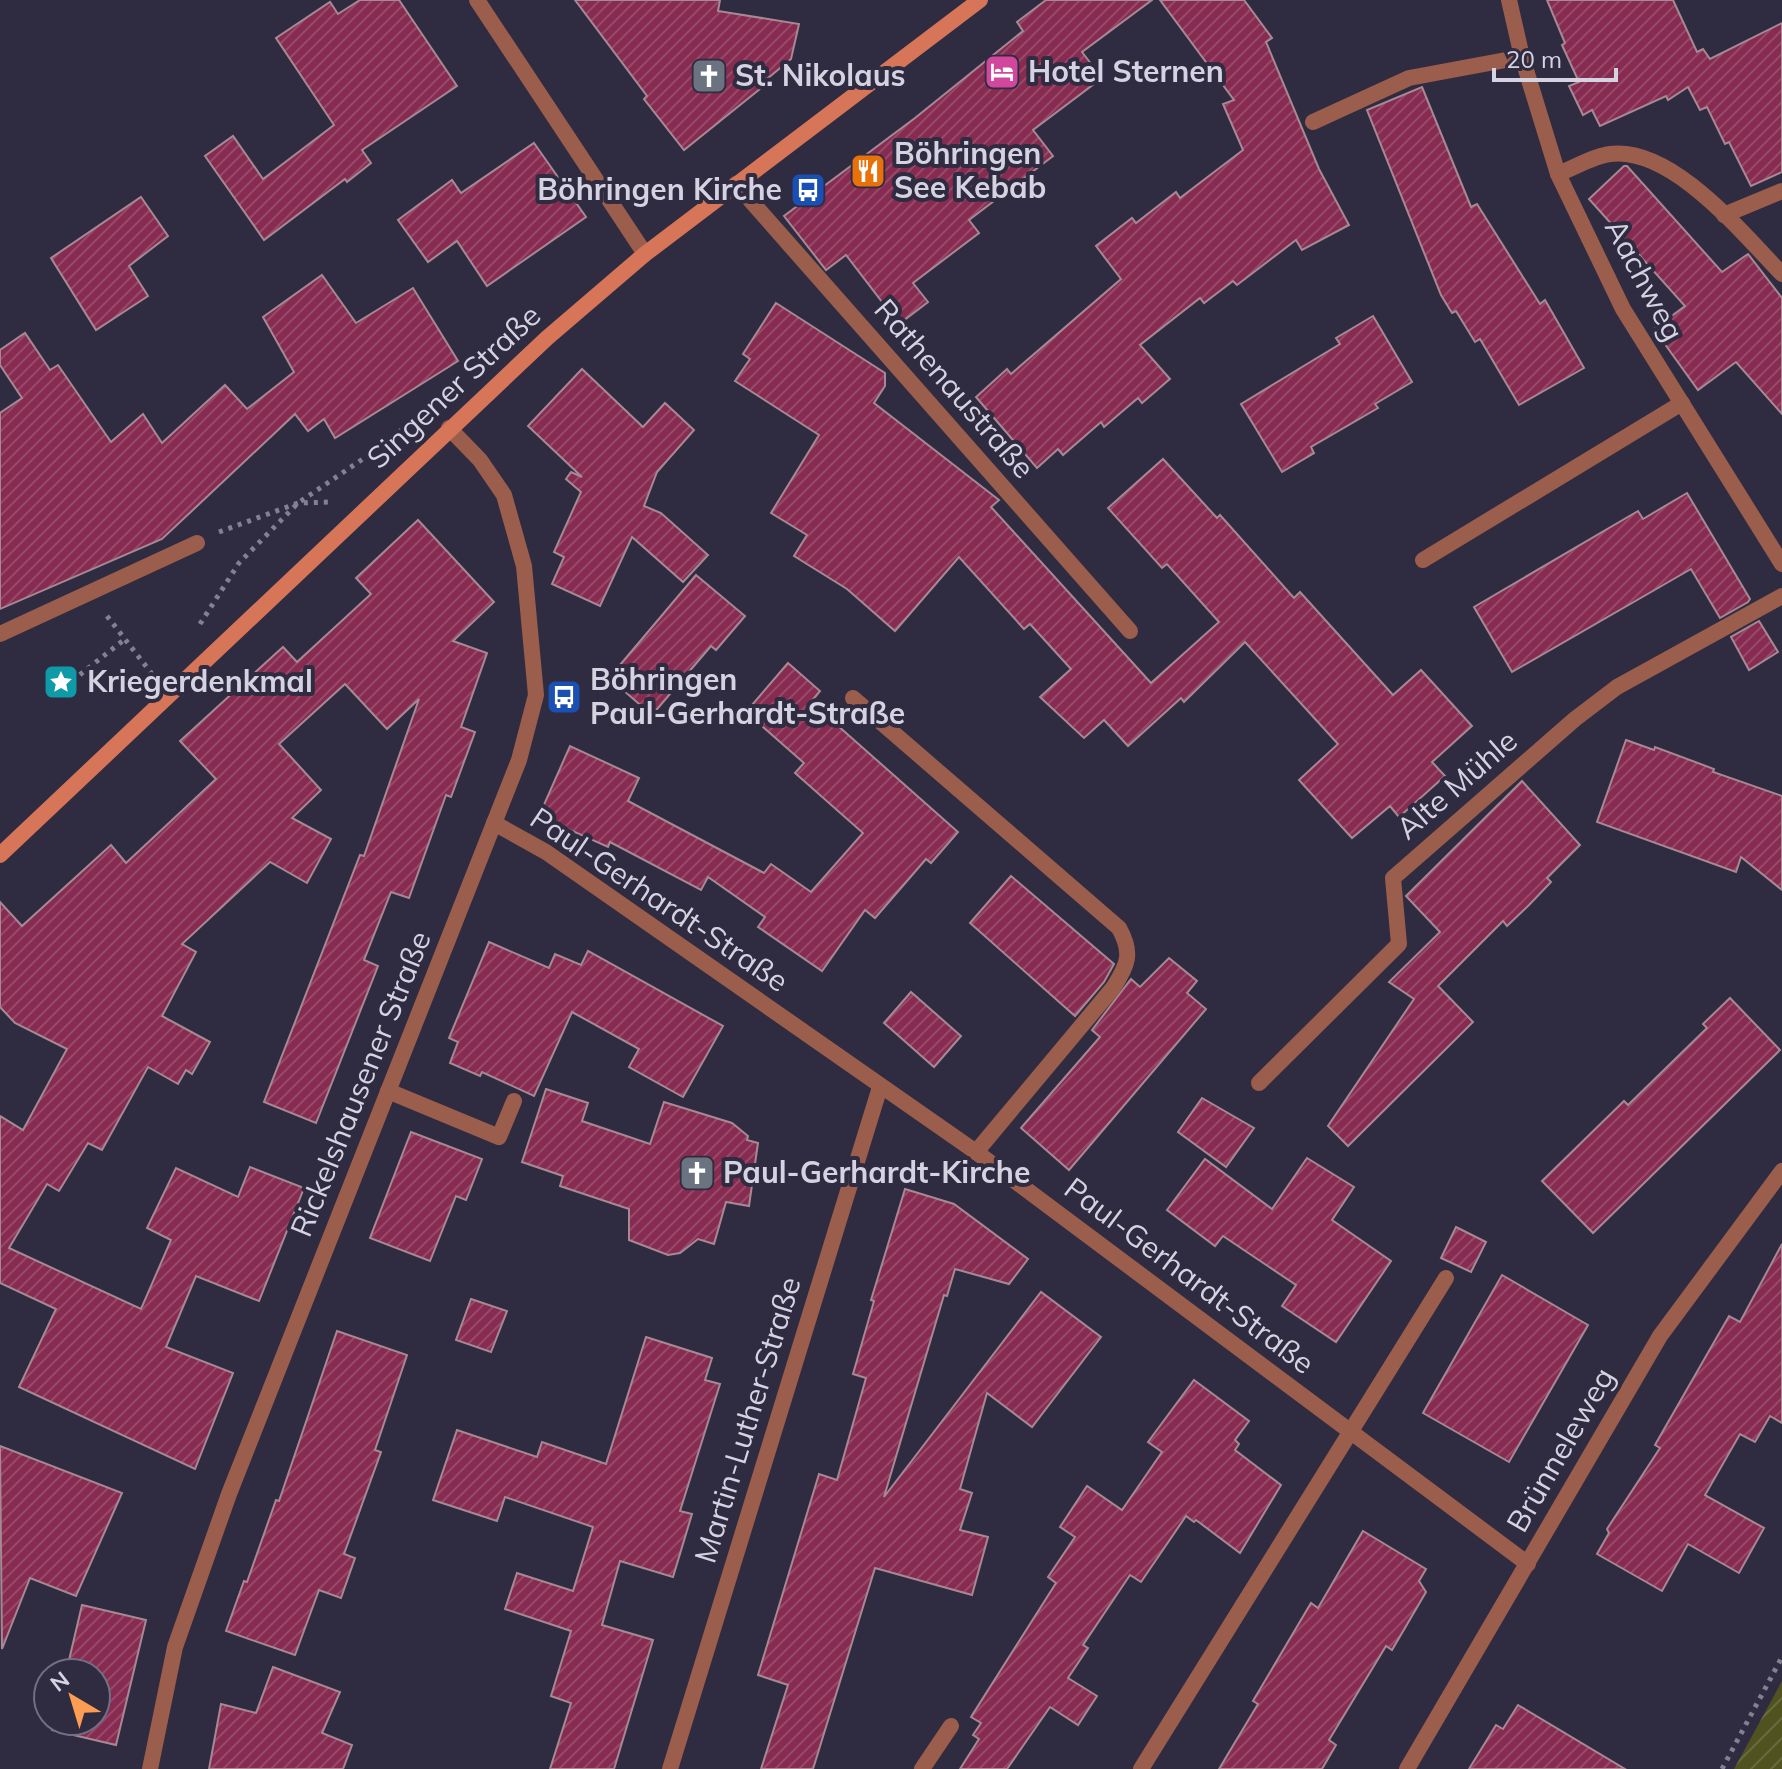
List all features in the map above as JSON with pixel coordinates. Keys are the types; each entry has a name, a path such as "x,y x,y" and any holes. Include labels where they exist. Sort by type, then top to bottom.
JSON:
{"street":[{"path":"477,0 645,254"},
{"name":"Singener Straße","path":"0,855 547,338 645,254 980,0"},
{"name":"Aachweg","path":"1509,0 1522,57 1558,174 1623,309 1782,564"},
{"path":"1313,122 1409,78 1522,57"},
{"path":"1558,174 1609,154 1642,155 1673,170 1724,215 1782,274"},
{"name":"Rathenaustraße","path":"736,184 1130,631"},
{"path":"1724,215 1782,191"},
{"path":"1423,560 1682,403"},
{"name":"Rickelshausener Straße","path":"150,1769 175,1647 229,1494 519,760 536,695 524,566 504,495 480,460 449,428"},
{"path":"0,634 197,543"},
{"name":"Alte Mühle","path":"1259,1083 1399,944 1393,878 1575,719 1617,687 1782,596"},
{"path":"853,698 1119,928 1126,941 1128,955 1124,971 1113,988 976,1152"},
{"name":"Paul-Gerhardt-Straße","path":"494,823 546,852 976,1152 1528,1564"},
{"name":"Martin-Luther-Straße","path":"670,1769 880,1087"},
{"path":"388,1091 499,1137 514,1101"},
{"name":"Brünneleweg","path":"1407,1769 1660,1336 1782,1172"},
{"path":"1141,1769 1446,1278"},
{"path":"922,1769 951,1726"}],"path":[{"path":"194,632 239,563 298,503 376,450 425,411"},
{"path":"197,543 211,534 298,503 372,501"},
{"path":"101,608 152,674 162,663"},
{"path":"72,681 125,639"},
{"path":"1722,1769 1782,1657"}],"shaded area":[{"path":"1782,1681 1782,1769 1734,1769"}],"building":[{"path":"360,0 399,0 457,86 362,150 371,163 264,240 205,156 233,136 263,179 334,125 276,38 330,2 338,14"},
{"name":"St. Nikolaus","path":"575,0 720,0 718,11 799,24 791,59 767,79 770,81 684,150"},
{"path":"1046,0 1152,0 1082,52 1102,78 1033,130 1053,156 969,220 979,233 913,283 928,302 899,324 846,255 826,270 784,216 915,118 1023,31 1017,22"},
{"path":"1160,0 1244,0 1272,38 1266,42 1319,169 1349,225 1302,250 1296,240 1237,285 1233,281 1204,303 1200,298 1140,345 1170,379 1142,403 1138,398 1104,427 1101,422 1063,455 1058,449 1037,468 976,397 1007,369 1011,374 1121,279 1096,246 1132,218 1136,223 1176,192 1180,198 1243,150 1223,104 1234,100"},
{"path":"1547,0 1673,0 1697,52 1703,49 1710,59 1782,23 1782,172 1751,186 1707,107 1700,110 1688,87 1668,100 1666,96 1600,126 1592,110 1583,115 1569,86 1579,82"},
{"path":"1422,87 1471,207 1477,204 1540,304 1545,300 1584,368 1519,405 1480,339 1475,342 1456,311 1452,313 1441,295 1367,110"},
{"path":"534,143 586,217 487,286 457,241 428,262 398,220 452,180 461,193"},
{"path":"1624,166 1722,272 1748,254 1782,298 1782,414 1736,362 1698,390 1654,329 1685,306 1589,199"},
{"path":"141,197 168,236 129,266 148,296 96,330 51,258"},
{"path":"322,275 356,323 413,288 458,361 335,438 324,419 308,431 295,414 162,539 0,609 0,413 22,398 0,365 0,350 25,333 50,370 58,365 111,442 143,414 162,443 225,385 247,409 294,372 263,317"},
{"path":"776,303 885,373 885,386 874,403 999,500 991,507 1151,683 1219,622 1167,564 1162,568 1108,508 1163,459 1217,518 1220,515 1294,598 1300,592 1393,695 1421,670 1472,726 1432,762 1445,776 1399,817 1390,806 1352,838 1299,780 1338,744 1245,642 1184,702 1181,698 1128,746 1104,720 1084,738 1040,697 1071,669 1030,624 1024,629 959,557 895,631 847,589 794,556 807,535 771,513 819,435 735,381 750,359 743,354"},
{"path":"1373,316 1412,382 1375,404 1378,408 1311,447 1314,453 1282,472 1241,404 1340,344 1336,338"},
{"path":"582,369 643,427 665,403 694,430 657,472 644,506 661,513 708,555 683,582 632,537 600,606 552,584 564,557 554,552 581,492 566,479 571,472 582,477 528,426"},
{"path":"1687,493 1750,599 1748,602 1720,618 1691,569 1512,672 1474,607 1638,511 1643,519"},
{"path":"418,520 494,602 453,641 487,653 461,727 475,732 451,797 446,795 409,898 391,892 364,960 378,966 316,1123 264,1102 360,855 364,856 419,699 387,729 345,684 279,744 321,790 292,818 331,839 307,883 270,862 182,944 196,952 162,1016 210,1042 192,1074 186,1070 178,1084 148,1067 102,1150 88,1143 59,1191 47,1184 9,1248 141,1309 171,1240 147,1228 176,1168 238,1197 250,1167 304,1188 259,1301 196,1276 166,1347 233,1373 195,1469 19,1387 56,1309 0,1283 0,1116 23,1130 67,1049 15,1023 0,1007 0,902 22,926 111,845 126,863 216,779 180,741 283,647 297,662 371,594 356,578"},
{"path":"696,575 745,616 716,650 711,646 652,715 609,678"},
{"path":"1759,621 1778,652 1749,670 1731,637"},
{"path":"788,663 820,691 811,702 958,832 931,863 926,859 875,918 865,910 822,971 758,927 765,917 708,877 701,890 610,842 608,847 539,816 570,746 639,778 628,801 764,873 771,864 811,892 863,833 795,773 804,763 746,712"},
{"path":"1626,740 1654,750 1655,747 1714,769 1713,772 1782,796 1782,890 1741,857 1736,872 1597,822"},
{"path":"1522,781 1580,845 1547,878 1551,882 1529,905 1507,926 1503,921 1438,986 1473,1022 1348,1146 1328,1126 1414,999 1389,982 1440,932 1406,896"},
{"path":"1011,876 1114,964 1104,982 1075,1016 970,923"},
{"path":"489,942 549,968 555,954 581,965 588,951 723,1026 683,1097 629,1067 639,1049 572,1012 534,1096 482,1072 480,1076 450,1063 458,1042 449,1038"},
{"path":"1169,958 1197,981 1187,993 1206,1009 1069,1170 1021,1128 1100,1037 1092,1030 1131,979 1140,987"},
{"path":"911,992 961,1036 934,1067 884,1023"},
{"path":"1730,998 1780,1050 1593,1233 1542,1181 1624,1101 1628,1105 1707,1028 1703,1024"},
{"name":"Paul-Gerhardt-Kirche","path":"546,1089 588,1103 582,1121 650,1144 664,1102 732,1123 748,1136 747,1140 758,1143 749,1206 726,1202 714,1244 698,1239 680,1253 668,1255 629,1240 629,1209 560,1186 563,1176 522,1162"},
{"path":"1202,1098 1254,1128 1226,1167 1178,1132"},
{"path":"411,1132 482,1159 466,1200 456,1196 430,1261 370,1238"},
{"path":"1307,1158 1354,1187 1332,1220 1391,1261 1336,1342 1282,1306 1296,1285 1223,1236 1215,1246 1167,1210 1205,1159 1272,1209"},
{"path":"905,1189 954,1204 1028,1259 1009,1284 955,1269 947,1296 944,1295 884,1497 1041,1292 1101,1337 1032,1427 987,1393 960,1489 972,1493 960,1530 988,1537 972,1595 875,1568 813,1769 761,1769 788,1685 758,1675 819,1474 837,1480 866,1378 853,1374 874,1301 871,1300"},
{"path":"1456,1227 1486,1242 1471,1272 1441,1258"},
{"path":"1782,1244 1782,1423 1770,1416 1755,1442 1740,1434 1705,1495 1764,1528 1739,1573 1688,1544 1662,1591 1597,1554 1609,1533 1607,1529 1660,1448 1655,1445 1729,1316 1740,1322"},
{"path":"1502,1275 1588,1325 1509,1462 1423,1413"},
{"path":"471,1299 507,1311 491,1352 456,1340"},
{"path":"337,1331 407,1355 375,1450 381,1452 344,1554 355,1558 341,1598 319,1590 295,1655 226,1631 276,1500 279,1501"},
{"path":"646,1337 712,1358 705,1380 720,1384 680,1511 692,1514 673,1577 620,1561 602,1625 653,1640 614,1769 550,1769 571,1703 551,1696 571,1631 505,1609 517,1573 573,1591 593,1527 505,1497 497,1521 433,1500 457,1430 537,1457 542,1442 606,1464"},
{"path":"1194,1380 1249,1421 1235,1440 1239,1444 1235,1450 1281,1485 1240,1553 1186,1516 1141,1582 1130,1575 1083,1645 1088,1648 1068,1678 1097,1696 1078,1725 1050,1707 1007,1769 960,1769 979,1739 973,1735 981,1723 971,1717 1056,1583 1048,1577 1075,1537 1060,1527 1087,1486 1122,1510 1162,1452 1148,1442"},
{"path":"0,1446 122,1493 76,1596 30,1578 2,1649"},
{"path":"1363,1531 1426,1569 1419,1581 1426,1592 1392,1650 1386,1646 1329,1740 1336,1745 1322,1769 1219,1769 1258,1704 1253,1701 1311,1603 1318,1608"},
{"path":"82,1605 146,1620 116,1745 82,1737 112,1737 112,1657 70,1657"},
{"path":"273,1667 340,1692 322,1733 352,1745 343,1769 209,1769 221,1704 256,1713"},
{"path":"1518,1705 1625,1769 1469,1769 1496,1725 1503,1729"}],"place":[{"name":"Hotel Sternen","path":"1002,72"},
{"name":"St. Nikolaus","path":"709,76"},
{"name":"Böhringen See Kebab","path":"868,171"},
{"name":"Böhringen Kirche","path":"808,190"},
{"name":"Kriegerdenkmal","path":"61,682"},
{"name":"Böhringen Paul-Gerhardt-Straße","path":"564,697"},
{"name":"Paul-Gerhardt-Kirche","path":"697,1173"}]}
